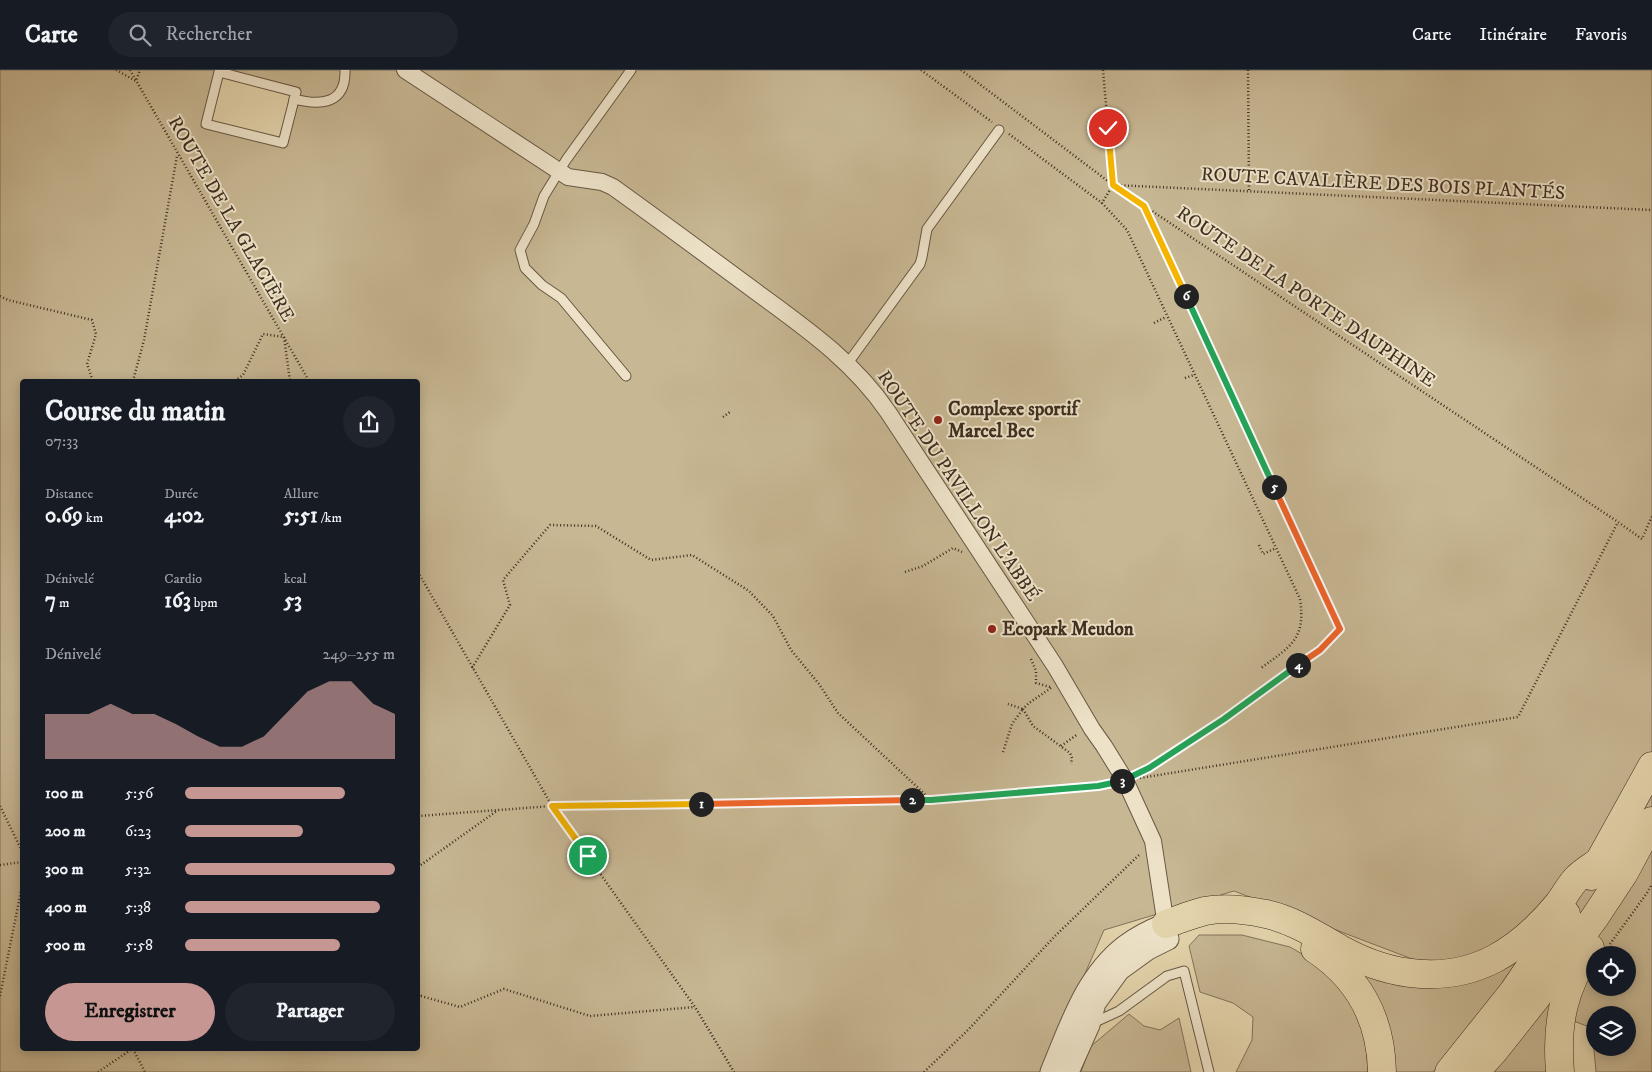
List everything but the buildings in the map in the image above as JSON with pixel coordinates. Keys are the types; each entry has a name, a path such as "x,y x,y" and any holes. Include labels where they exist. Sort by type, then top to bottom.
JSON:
{"highway":[{"path":"1475,1072 1536,998 1595,917 1652,766"},
{"path":"1449,1072 1546,945 1652,822"},
{"path":"1167,932 1208,910 1242,910 1266,914 1292,923 1346,952 1389,970 1427,975 1452,973 1482,965 1507,952 1524,939 1559,903 1576,879 1613,867"},
{"path":"1560,1072 1559,1031 1564,1002 1578,968 1618,904 1613,867"},
{"path":"1167,932 1212,926 1249,925 1279,931 1306,944 1344,972 1365,1000 1380,1044 1382,1072"}],"street":[{"name":"ROUTE DU PAVILLON L'ABBÉ","path":"405,70 568,177 602,182 613,187 814,335 848,363 870,386 1055,666 1057,684 1125,780 1154,840 1167,932"},
{"path":"1068,1072 1089,1025 1095,1004 1119,970 1148,949 1167,932"},
{"path":"1052,1072 1080,1002 1107,963 1131,942 1144,934 1167,932"}],"lane":[{"path":"294,99 312,103 333,98 341,92 345,82 346,70"},
{"path":"626,376 561,298 542,285 525,268 520,250 534,224 544,196 566,160 631,70"},
{"path":"219,72 296,92 294,99 282,143 206,124 219,72"},
{"path":"848,363 920,264 927,229 996,127"},
{"path":"1089,1025 1119,1011 1167,976 1184,971 1209,1072"}],"path":[{"path":"116,70 136,81 140,70"},
{"name":"ROUTE DE LA GLACIÈRE","path":"130,70 308,379"},
{"path":"920,70 996,127"},
{"name":"ROUTE DE LA PORTE DAUPHINE","path":"961,70 1113,185 1642,539 1652,516"},
{"path":"1102,70 1113,185 1102,203"},
{"path":"1248,70 1249,191"},
{"path":"1008,134 1102,203 1127,230 1300,599 1302,624 1296,639 1261,668"},
{"path":"133,379 144,340 177,154"},
{"name":"ROUTE CAVALIÈRE DES BOIS PLANTÉS","path":"1113,185 1652,210"},
{"path":"1125,780 1149,768 1224,719 1320,650 1340,629 1144,206"},
{"path":"0,296 8,300 92,320 96,334 87,364 92,379"},
{"path":"1154,323 1167,317"},
{"path":"238,379 243,375 263,334 284,337 290,379"},
{"path":"1185,378 1194,375"},
{"path":"723,417 730,412"},
{"path":"420,816 552,806 931,800 1098,786 1518,716 1618,522"},
{"path":"472,668 510,605 503,580 550,525 596,526 651,560 692,555 749,591 773,616 790,650 819,684 838,713 931,800"},
{"path":"1259,545 1263,554 1276,548"},
{"path":"905,572 923,566 953,548 967,556"},
{"path":"420,576 552,806 696,1007 734,1072"},
{"path":"1031,654 1031,660 1036,671 1036,683 1057,684"},
{"path":"1003,752 1012,724 1023,710 1029,703 1057,684"},
{"path":"1008,704 1023,710 1034,726 1070,752 1071,764"},
{"path":"1060,746 1077,735"},
{"path":"0,806 20,847"},
{"path":"420,866 498,810"},
{"path":"924,1072 969,1028 1054,937 1154,840"},
{"path":"0,865 20,862"},
{"path":"1608,946 1652,884"},
{"path":"0,996 20,896"},
{"path":"420,997 460,1007 504,989 590,1016 696,1007"},
{"path":"98,1072 130,1051"},
{"path":"134,1051 146,1072"}],"shaded area":[{"path":"0,70 215,70 201,127 285,148 300,88 229,70 1652,70 1652,1072 1596,1072 1595,1056 1636,1056 1636,1006 1586,1006 1586,1026 1555,1014 1552,1072 1492,1072 1497,992 1433,1072 1391,1072 1338,957 1462,978 1234,891 1104,930 1042,1072 0,1072"},
{"path":"1199,935 1242,935 1290,947 1325,967 1360,1016 1366,1046 1368,1072 1236,1072 1252,1040 1253,1017 1233,1003 1200,992 1189,946"},
{"path":"1129,1014 1144,1026 1160,1030 1179,1018 1191,1072 1081,1072 1090,1047"}],"place":[{"name":"Complexe sportif Marcel Bec","path":"938,420"},
{"name":"Ecopark Meudon","path":"992,629"}],"route":[{"path":"588,856 552,806 931,800 1098,786 1125,780 1149,768 1224,719 1320,650 1340,629 1144,206 1113,185 1108,128"}]}
